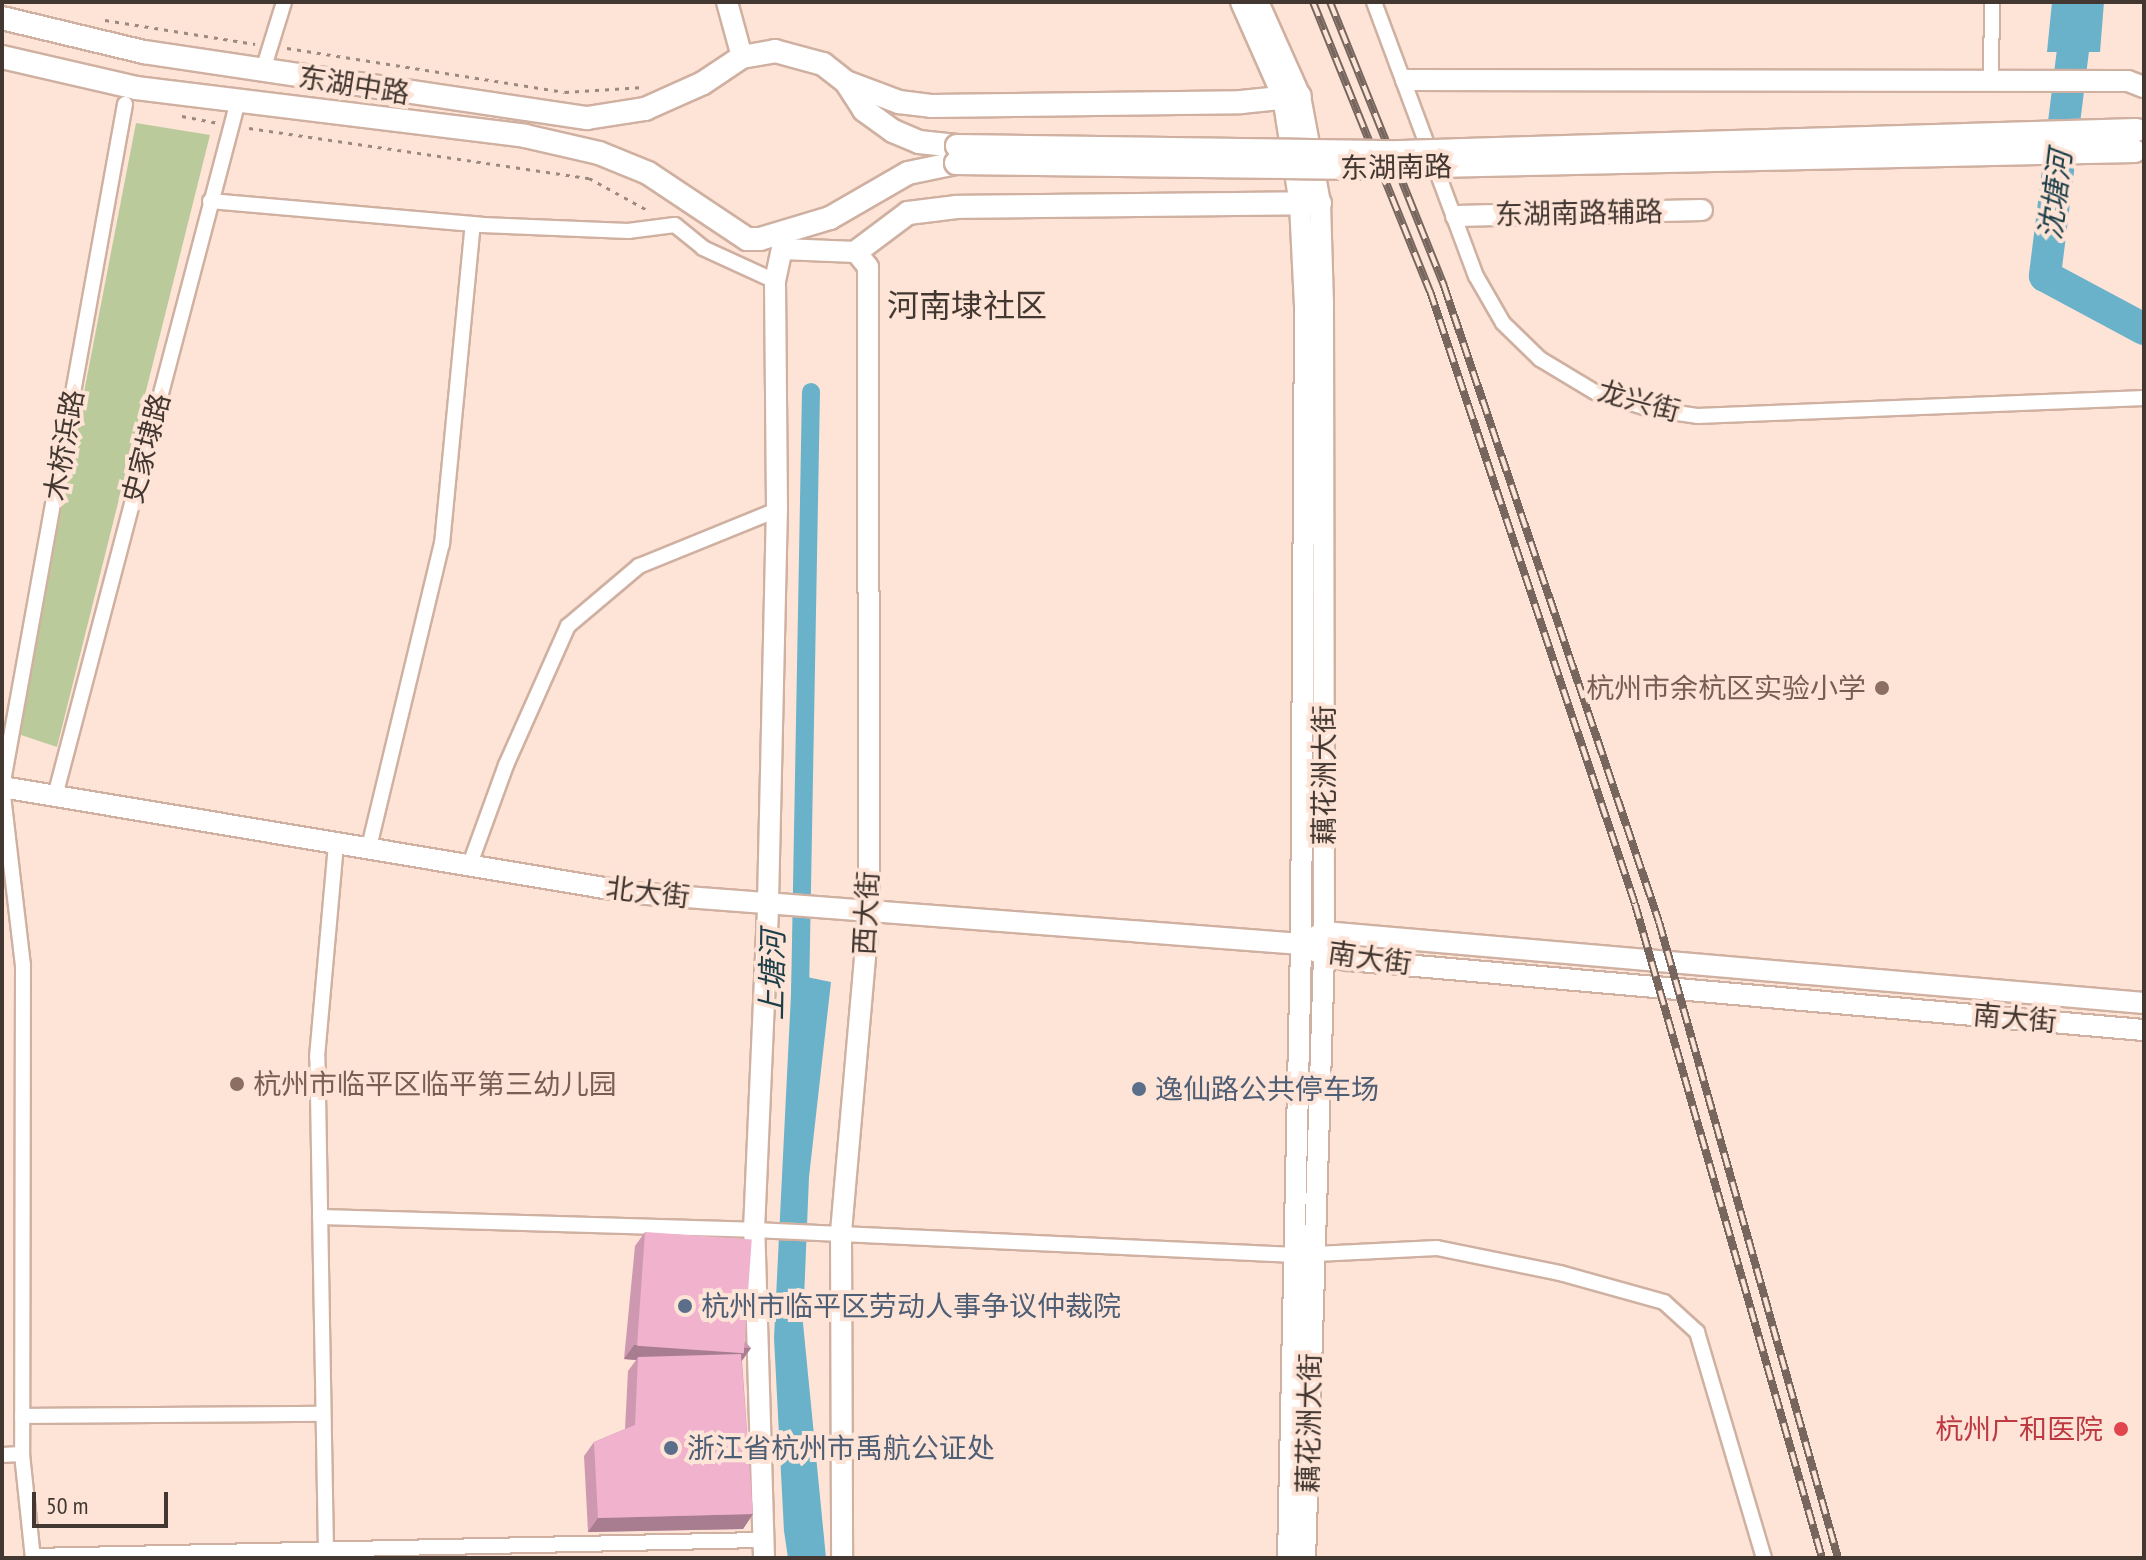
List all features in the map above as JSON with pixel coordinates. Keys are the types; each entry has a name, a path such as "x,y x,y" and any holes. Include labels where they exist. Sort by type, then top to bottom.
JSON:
{"main road":[{"path":"727,2 742,57 775,51 823,64 846,82 899,102 931,106 1241,102 1291,97"},
{"name":"藕花洲大街","path":"1241,2 1291,97"},
{"name":"藕花洲大街","path":"1258,2 1291,97 1323,302 1324,955 1288,1558"},
{"name":"东湖中路","path":"2,18 144,52 587,118 645,109 703,83 742,57"},
{"name":"东湖中路","path":"2,57 136,88 525,136 599,153 648,173 678,193"},
{"path":"1406,80 1997,80 2136,84"},
{"name":"东湖南路","path":"846,82 864,110 893,131 957,154 1343,168 2140,140"},
{"name":"东湖南路","path":"678,193 747,239 780,242 830,218 908,173 957,154"},
{"path":"763,1549 754,1230 768,903 777,510 775,281 780,242 862,259 908,213 957,207 1310,204"},
{"name":"藕花洲大街","path":"1305,1558 1301,944 1305,307 1310,204"},
{"name":"东湖南路辅路","path":"1456,216 1702,210"},
{"name":"西大街","path":"842,1558 841,1235 869,912 862,259"},
{"name":"北大街","path":"2,787 634,893 1301,944"},
{"name":"南大街","path":"1301,944 1324,932 2144,1003"},
{"name":"南大街","path":"1301,944 1324,955 2144,1030"}],"street":[{"path":"263,70 284,2"},
{"name":"龙兴街","path":"1374,2 1406,80 1476,276 1503,323 1540,359 1595,392 1650,409 1698,416 2144,398"},
{"path":"1992,2 1997,80"},
{"name":"史家埭路","path":"55,796 238,101"},
{"name":"木桥浜路","path":"33,1557 22,1454 23,965 2,787 125,104"},
{"path":"210,201 473,224 628,231 675,225 703,248 775,281"},
{"path":"369,847 442,544 473,224"},
{"path":"470,864 506,765 568,626 639,566 777,510"},
{"path":"326,1552 317,1057 336,842"},
{"path":"320,1217 754,1230 1305,1255 1437,1248 1560,1273 1664,1302 1697,1332 1764,1558"},
{"path":"22,1416 323,1414"},
{"path":"2,1455 22,1454"},
{"path":"33,1557 763,1549"}],"path":[{"path":"98,19 565,92 657,86"},
{"path":"179,115 589,178 675,225"}],"green space":[{"path":"136,123 210,135 57,747 18,734"}],"water":[{"path":"2052,2 2104,2 2100,52 2047,52"},
{"path":"792,974 831,982 809,1177 803,1323 826,1558 788,1558 784,1531 774,1338"}],"building":[{"name":"杭州市临平区劳动人事争议仲裁院","path":"645,1232 752,1239 744,1353 637,1346"},
{"name":"浙江省杭州市禹航公证处","path":"741,1354 753,1514 598,1518 594,1442 635,1425 638,1357"}],"waterway":[{"name":"沈塘河","path":"2079,2 2045,276 2144,329"},
{"name":"上塘河","path":"800,997 811,392"}],"railway":[{"path":"1313,2 1430,291 1635,904 1822,1558"},
{"path":"1330,2 1444,286 1659,922 1838,1558"}],"place":[{"name":"杭州市余杭区实验小学","path":"1882,688"},
{"name":"杭州市临平区临平第三幼儿园","path":"237,1084"},
{"name":"逸仙路公共停车场","path":"1139,1089"},
{"name":"杭州市临平区劳动人事争议仲裁院","path":"685,1306"},
{"name":"杭州广和医院","path":"2121,1429"},
{"name":"浙江省杭州市禹航公证处","path":"671,1448"}],"district":[{"name":"河南埭社区","path":"967,305"}]}
